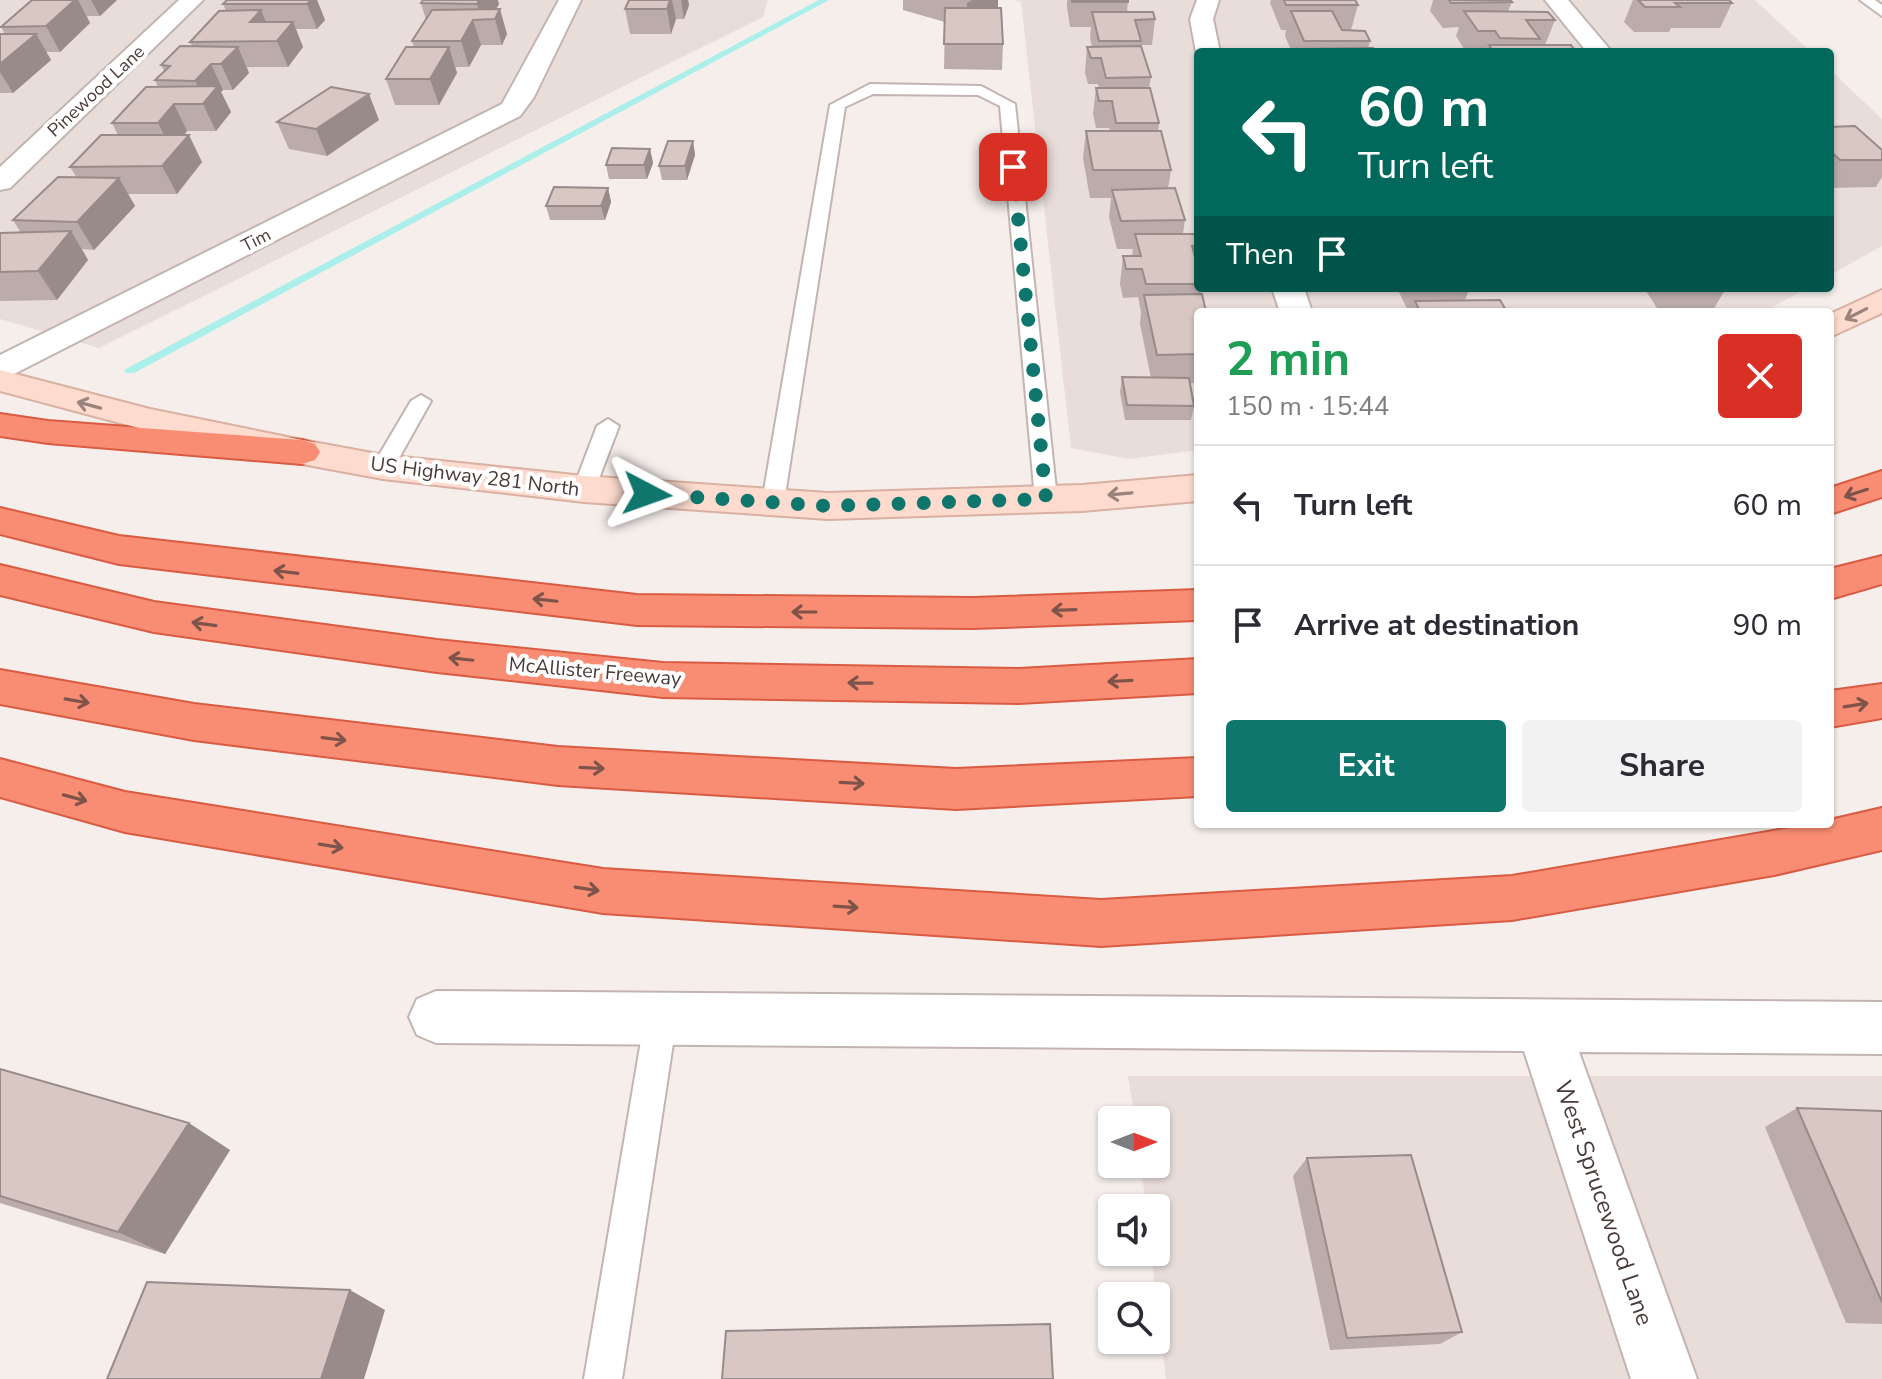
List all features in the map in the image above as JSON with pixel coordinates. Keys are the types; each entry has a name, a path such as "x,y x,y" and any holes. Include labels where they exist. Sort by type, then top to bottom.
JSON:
{"highway":[{"path":"0,425 48,432 302,452"},
{"path":"1834,500 1882,484"},
{"path":"0,521 119,550 637,610 973,613 1194,605"},
{"path":"1834,583 1882,570"},
{"name":"McAllister Freeway","path":"0,580 154,617 437,656 663,680 1019,686 1194,676"},
{"path":"0,687 194,722 558,766 956,789 1194,777"},
{"path":"1834,708 1882,701"},
{"path":"0,778 125,812 603,891 1101,923 1512,898 1774,854 1882,829"}],"main road":[{"path":"1834,325 1882,300"},
{"name":"US Highway 281 North","path":"0,380 150,420 302,452 383,467 584,489 828,506 1046,499 1194,488"}],"street":[{"name":"Pinewood Lane","path":"0,182 192,0"},
{"name":"Tim","path":"0,368 511,110 521,97 570,0"},
{"path":"1207,48 1201,31 1203,7 1208,0"},
{"path":"1556,0 1597,48"},
{"path":"436,1017 1882,1028"},
{"name":"West Sprucewood Lane","path":"1543,1027 1664,1379"}],"lane":[{"path":"1867,0 1882,12"},
{"path":"773,502 838,105 870,89 981,91 1007,104 1046,499"},
{"path":"383,467 421,401"},
{"path":"584,489 608,426"},
{"path":"603,1379 661,1017"}],"shaded area":[{"path":"0,0 768,0 763,17 99,348 0,319"},
{"path":"1014,0 1755,0 1807,48 1194,48 1194,292 1800,292 1771,308 1194,308 1194,451 1129,459 1071,448 1021,2"},
{"path":"1834,74 1882,119 1882,246 1834,273"},
{"path":"1128,1076 1882,1076 1882,1379 1166,1379 1163,1354 1170,1354 1170,1282 1155,1282 1153,1266 1170,1266 1170,1194 1144,1194 1143,1178 1170,1178 1170,1106 1133,1106"}],"building":[{"path":"32,0 75,0 46,26 1,27"},
{"path":"227,0 311,0 307,4 223,4"},
{"path":"423,0 479,0 477,4 421,3"},
{"path":"629,0 670,0 667,9 625,9"},
{"path":"1128,0 1128,2 1072,2"},
{"path":"1284,0 1355,0 1358,5 1286,5"},
{"path":"1449,0 1510,0 1512,2 1451,3"},
{"path":"1638,0 1729,0 1732,3 1675,3 1680,7 1645,7"},
{"path":"945,8 1001,8 1003,44 944,44"},
{"path":"500,9 495,19 473,20 461,41 412,41 432,10"},
{"path":"261,10 250,22 293,22 277,41 190,42 219,11"},
{"path":"1291,11 1332,11 1342,30 1365,31 1370,41 1304,41"},
{"path":"1464,11 1548,12 1555,20 1526,20 1540,39 1500,38 1495,31 1478,31"},
{"path":"1092,12 1153,12 1155,19 1135,20 1141,41 1099,41"},
{"path":"0,34 36,34 0,64"},
{"path":"1489,45 1571,45 1573,48 1491,48"},
{"path":"180,46 238,47 221,64 211,64 195,81 155,80 170,66 161,65"},
{"path":"1141,46 1151,77 1106,78 1101,58 1091,58 1087,47"},
{"path":"406,47 449,47 430,79 386,79"},
{"path":"218,86 203,104 174,104 158,123 112,123 146,87"},
{"path":"331,87 369,94 316,129 277,122"},
{"path":"1096,88 1150,88 1159,123 1116,123 1112,101 1099,101"},
{"path":"1855,126 1882,150 1882,160 1840,160 1834,155 1834,127"},
{"path":"1086,131 1161,131 1171,170 1093,170"},
{"path":"101,135 189,135 162,166 70,167"},
{"path":"668,141 693,141 685,166 659,166"},
{"path":"612,148 650,149 644,165 606,165"},
{"path":"58,177 119,178 77,222 13,220"},
{"path":"554,187 608,188 601,206 546,206"},
{"path":"1175,188 1185,220 1121,221 1112,190"},
{"path":"71,231 38,271 0,272 0,233"},
{"path":"1135,234 1194,234 1194,284 1146,284 1142,269 1126,269 1123,256 1141,256"},
{"path":"1202,294 1205,308 1194,308 1194,354 1157,355 1144,295"},
{"path":"1500,300 1505,308 1418,308 1415,301"},
{"path":"1122,377 1189,378 1194,406 1127,405"},
{"path":"0,1069 189,1123 118,1232 0,1196"},
{"path":"1797,1108 1882,1111 1882,1302"},
{"path":"1411,1155 1462,1332 1347,1338 1307,1158"},
{"path":"147,1282 350,1290 321,1379 107,1379"},
{"path":"1050,1324 1053,1379 722,1379 726,1331"}],"waterway":[{"path":"130,370 825,0"}],"route":[{"path":"647,494 828,506 1046,499 1013,167"}]}
